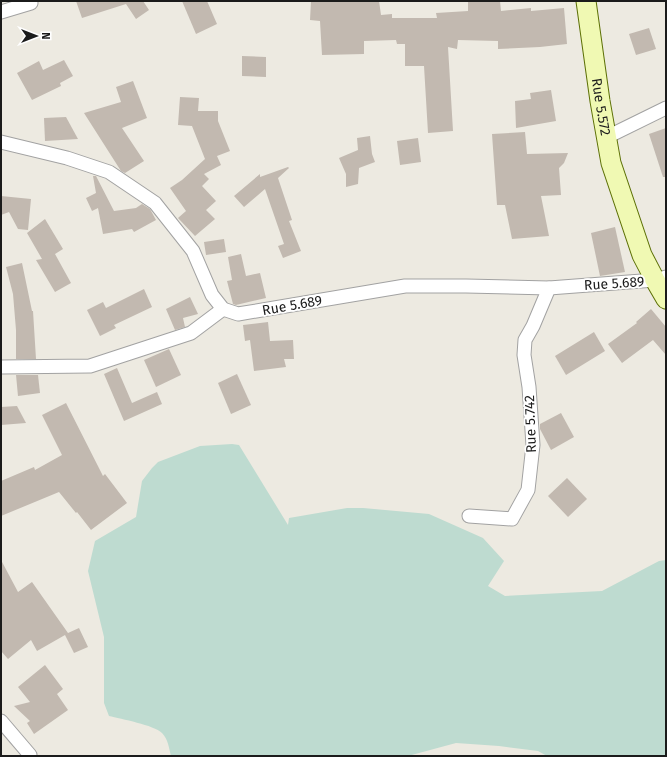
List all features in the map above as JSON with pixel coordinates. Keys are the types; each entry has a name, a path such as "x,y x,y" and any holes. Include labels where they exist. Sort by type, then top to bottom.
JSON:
{"street":[{"name":"Rue 5.572","path":"586,1 600,101 612,163 642,255 660,278 666,299"},
{"path":"1,12 31,2"},
{"path":"607,137 666,108"},
{"path":"1,142 67,158 109,172 155,203 193,251 212,295 223,309 191,332 90,366 1,366"},
{"name":"Rue 5.689","path":"223,309 238,314 405,286 549,288 660,278"},
{"name":"Rue 5.742","path":"469,516 512,519 528,490 533,445 529,387 524,356 526,340 549,288"},
{"path":"1,721 30,755 28,756"}],"green space":[{"path":"239,445 288,525 289,518 347,508 429,514 483,538 504,561 488,586 505,596 602,591 659,561 666,560 666,756 547,756 538,751 456,743 408,756 171,756 166,738 158,730 152,727 109,716 104,703 104,637 88,571 95,541 136,517 142,481 158,462 200,446"}],"building":[{"path":"76,1 143,1 149,10 136,19 126,4 82,18"},
{"path":"182,1 207,1 217,24 196,34"},
{"path":"311,1 379,1 381,15 392,14 392,18 437,18 436,13 468,11 468,2 476,1 500,1 501,11 531,8 531,11 564,8 567,44 498,49 498,41 458,40 457,49 448,47 453,131 428,133 424,66 405,66 405,44 397,44 396,40 364,41 364,54 322,55 320,21 310,20"},
{"path":"649,28 656,49 636,55 629,34"},
{"path":"242,56 266,57 266,77 242,76"},
{"path":"64,60 73,76 60,83 61,86 32,100 17,73 39,61 43,70"},
{"path":"133,81 147,118 122,128 144,161 125,173 121,171 84,113 121,102 116,87"},
{"path":"551,90 556,121 516,128 515,101 531,99 530,93"},
{"path":"180,97 199,98 198,111 218,111 218,121 230,151 217,156 221,165 204,174 209,179 202,186 216,201 206,210 215,219 195,236 178,218 186,211 170,188 182,180 205,159 192,126 178,125"},
{"path":"66,117 78,139 45,141 44,118"},
{"path":"666,128 666,177 663,177 649,134"},
{"path":"525,132 527,154 568,153 564,163 559,168 561,195 541,196 549,236 512,239 505,205 497,205 492,134"},
{"path":"370,136 372,154 375,162 359,168 358,184 346,187 346,174 339,158 358,150 357,138"},
{"path":"418,138 421,162 400,165 397,141"},
{"path":"288,167 289,168 278,178 292,220 289,221 301,251 283,258 278,246 284,244 265,189 244,207 234,196 260,174 260,177"},
{"path":"93,176 96,176 114,211 136,208 142,204 150,209 156,220 134,232 132,229 103,234 98,208 92,211 86,198 96,193"},
{"path":"1,196 31,199 28,230 18,229 9,212 1,215"},
{"path":"45,219 63,249 55,254 71,283 55,292 36,260 42,259 27,233"},
{"path":"615,227 625,272 600,276 591,233"},
{"path":"224,239 226,252 206,255 204,242"},
{"path":"241,254 246,276 260,273 266,298 236,305 233,304 227,281 232,280 228,257"},
{"path":"22,263 33,311 36,359 16,359 16,330 13,294 6,267"},
{"path":"144,289 152,307 114,325 116,328 100,336 87,310 103,302 106,308"},
{"path":"190,297 198,314 183,318 185,327 175,330 166,309"},
{"path":"651,309 666,327 666,355 653,340 622,363 608,344 637,323 636,322"},
{"path":"268,322 270,341 293,340 294,359 284,359 286,367 254,371 250,340 245,341 243,325"},
{"path":"594,332 605,351 566,375 555,356"},
{"path":"169,349 181,375 156,387 144,360"},
{"path":"117,368 132,403 157,392 162,404 124,421 104,374"},
{"path":"237,374 251,405 231,414 218,383"},
{"path":"16,375 38,375 40,393 18,396"},
{"path":"66,403 103,476 105,474 127,503 91,530 59,492 1,516 1,481 34,467 35,470 62,455 42,415"},
{"path":"17,406 26,423 1,425 1,407"},
{"path":"561,413 574,437 551,450 540,429 540,424"},
{"path":"567,478 587,499 568,517 548,496"},
{"path":"1,560 18,592 32,582 68,633 79,628 88,647 74,653 65,635 37,651 31,640 8,659 1,651"},
{"path":"45,665 63,689 57,694 68,710 34,734 27,723 30,721 14,706 30,702 18,687"}]}
